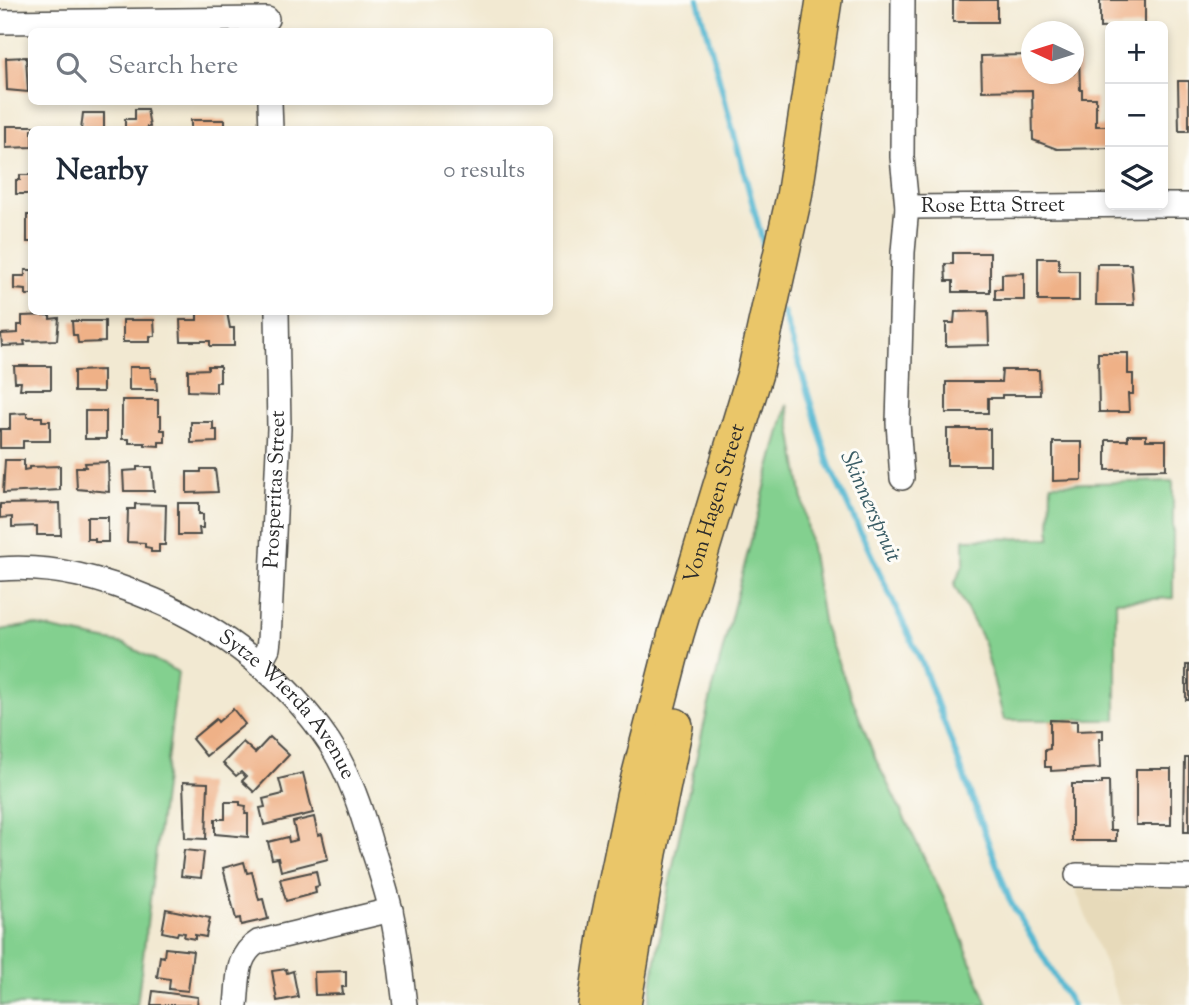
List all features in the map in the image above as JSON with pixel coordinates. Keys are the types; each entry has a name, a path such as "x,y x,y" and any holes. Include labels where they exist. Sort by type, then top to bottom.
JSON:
{"main road":[{"name":"Vom Hagen Street","path":"803,202 811,97 824,0"},
{"name":"Vom Hagen Street","path":"623,1005 647,866 679,710 763,382 803,202 830,115 846,0"},
{"name":"Vom Hagen Street","path":"596,1005 608,923 634,797 676,634 763,382"}],"street":[{"path":"902,478 898,424 903,252 907,207 902,158 903,0"},
{"path":"0,22 111,10 267,17"},
{"path":"270,105 271,126"},
{"name":"Rose Etta Street","path":"907,207 1105,205"},
{"name":"Rose Etta Street","path":"1168,205 1189,205"},
{"name":"Prosperitas Street","path":"259,665 269,640 279,429 277,315"},
{"name":"Sytze Wierda Avenue","path":"0,569 71,572 121,585 177,609 232,641 305,710 336,754 362,811 391,910 405,1005"},
{"path":"1077,875 1189,877"},
{"path":"236,1005 242,959 248,948 258,942 391,910"}],"shaded area":[{"path":"1071,877 1189,878 1189,1005 1120,1005"}],"green space":[{"path":"787,404 824,626 876,760 955,921 988,1005 649,1005 675,853 709,703"},
{"path":"1173,481 1173,598 1116,601 1116,720 1004,720 983,640 954,585 964,563 964,539 1050,538 1051,484"},
{"path":"32,625 124,644 178,672 137,1005 0,1005 0,630"}],"building":[{"path":"953,0 997,0 997,22 953,22"},
{"path":"1100,0 1145,0 1145,21 1105,21 1105,28 1100,28"},
{"path":"1021,55 1021,84 1080,84 1082,98 1096,98 1096,126 1105,126 1105,148 1057,149 1033,140 1032,90 982,91 981,56"},
{"path":"26,57 28,92 7,90 6,58"},
{"path":"1178,81 1189,81 1189,131 1179,131"},
{"path":"135,109 147,109 150,126 125,126 125,119 135,119"},
{"path":"83,113 104,113 104,126 81,126"},
{"path":"191,120 225,120 225,126 191,126"},
{"path":"6,126 28,126 28,147 6,148"},
{"path":"20,175 28,175 28,194 16,194 16,180 20,180"},
{"path":"953,253 990,253 990,292 953,292 953,281 946,281 945,264 953,264"},
{"path":"1038,258 1059,258 1059,271 1079,271 1079,301 1038,301"},
{"path":"1097,264 1131,264 1134,305 1096,305"},
{"path":"25,270 28,270 28,295 26,290 14,289 14,276 25,276"},
{"path":"1024,273 1024,300 995,300 995,289 1002,289 1002,274"},
{"path":"988,311 989,345 946,346 946,323 954,323 955,312"},
{"path":"50,315 50,319 59,318 57,340 24,341 25,345 2,346 1,334 18,333 22,316"},
{"path":"197,315 228,315 230,328 234,328 234,346 210,346 210,341 181,341 180,320 197,320"},
{"path":"123,320 154,320 155,336 150,336 150,342 123,342"},
{"path":"72,321 105,321 105,342 78,343 77,335 73,335"},
{"path":"1098,353 1128,353 1128,374 1133,374 1133,394 1128,394 1129,412 1099,412"},
{"path":"14,366 51,366 51,389 20,389 21,382 15,382"},
{"path":"208,366 220,366 220,382 216,382 216,392 188,391 188,370 208,369"},
{"path":"129,367 150,367 151,378 156,378 157,390 129,390"},
{"path":"103,370 103,392 74,392 74,371"},
{"path":"1002,370 1039,370 1040,395 1002,395 1002,398 988,398 988,413 946,413 946,382 1001,382"},
{"path":"122,400 158,400 158,416 161,416 161,430 165,430 165,442 159,442 159,446 129,443 129,439 122,439"},
{"path":"85,411 106,411 106,439 85,439"},
{"path":"27,413 27,417 42,417 42,421 50,421 50,441 23,441 23,448 0,448 0,429 10,429 10,414"},
{"path":"191,422 213,422 213,430 217,430 217,442 191,443"},
{"path":"947,429 990,429 990,465 947,465"},
{"path":"1128,435 1146,435 1146,440 1166,440 1166,469 1106,470 1106,440 1128,440"},
{"path":"1053,442 1082,442 1082,480 1053,481"},
{"path":"5,460 24,460 24,470 29,467 60,466 60,490 3,493"},
{"path":"108,462 109,492 77,489 76,467 86,467 85,463"},
{"path":"137,467 152,467 154,491 124,491 123,471 137,470"},
{"path":"201,469 215,469 218,492 187,493 187,472 201,472"},
{"path":"60,503 61,535 37,535 37,526 12,527 12,517 0,518 0,504"},
{"path":"178,503 199,503 199,514 203,514 200,535 178,535"},
{"path":"135,504 166,505 165,545 159,545 159,552 151,552 151,548 145,547 145,543 127,542 128,509 135,509"},
{"path":"87,517 108,517 108,542 87,539"},
{"path":"1186,665 1189,665 1189,700 1186,700"},
{"path":"233,709 245,724 206,756 192,739"},
{"path":"1050,720 1077,721 1077,731 1103,730 1103,739 1099,739 1100,768 1051,771 1051,767 1045,767 1045,750 1050,749"},
{"path":"270,737 289,755 254,792 242,781 246,777 241,772 236,776 223,763 243,742 255,753"},
{"path":"1185,758 1189,758 1189,832 1184,832"},
{"path":"1136,769 1171,769 1171,825 1136,825"},
{"path":"303,773 313,813 264,825 260,808 265,807 263,799 283,794 279,779"},
{"path":"1102,781 1109,781 1110,830 1116,830 1116,841 1072,841 1072,784 1102,784"},
{"path":"183,782 208,783 206,839 185,838"},
{"path":"225,802 240,802 240,805 246,806 248,837 215,834 215,819 225,819"},
{"path":"314,817 318,835 322,834 328,859 281,871 278,858 272,859 268,842 288,837 289,842 297,840 293,822"},
{"path":"184,850 204,852 201,878 181,876"},
{"path":"244,862 247,873 252,872 259,900 263,899 268,919 241,925 240,918 236,919 223,868"},
{"path":"316,871 319,886 315,887 316,893 286,901 280,879"},
{"path":"166,909 210,918 206,937 195,935 195,939 184,937 185,933 178,932 177,935 162,932"},
{"path":"165,948 193,951 188,991 169,989 170,979 157,977 160,956 164,957"},
{"path":"286,969 287,973 293,971 298,997 277,1001 272,971"},
{"path":"346,971 343,994 315,995 314,972"},
{"path":"153,991 198,997 197,1005 151,1005"}],"waterway":[{"name":"Skinnerspruit","path":"698,0 766,254"},
{"name":"Skinnerspruit","path":"783,311 830,467 922,663 1010,901 1072,1005"}]}
